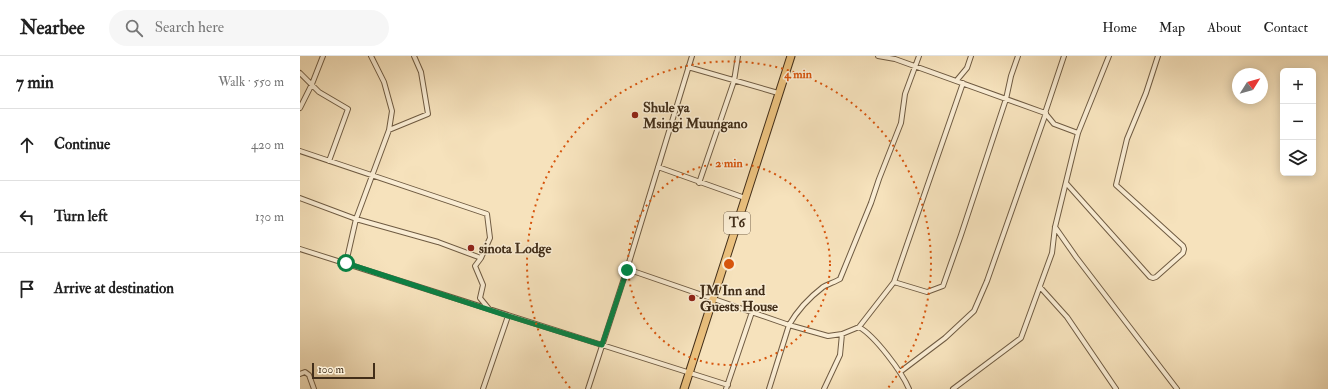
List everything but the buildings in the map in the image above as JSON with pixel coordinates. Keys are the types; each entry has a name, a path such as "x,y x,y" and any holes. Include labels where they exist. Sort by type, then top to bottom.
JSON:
{"highway":[{"name":"T6","path":"684,389 791,56"}],"street":[{"path":"300,108 312,84 323,56"},
{"path":"346,263 356,219 389,130 392,111 384,82 371,56"},
{"path":"389,130 428,114 421,72 414,56"},
{"path":"588,389 627,270 692,56"},
{"path":"699,183 734,81 738,56"},
{"path":"878,56 895,59 957,80 1045,113 1054,124 1078,133"},
{"path":"769,389 789,325 794,316 824,287 840,279 901,123 905,94 919,56"},
{"path":"957,80 967,68 971,56"},
{"path":"894,282 927,292 943,286 1006,99 1011,76 1018,56"},
{"path":"900,372 945,338 974,311 987,281 1064,56"},
{"path":"953,389 1021,338 1052,253 1055,227 1078,133 1109,56"},
{"path":"1066,183 1150,277 1156,277 1183,253 1183,246 1116,185 1127,139 1146,93 1158,56"},
{"path":"688,67 778,94"},
{"path":"300,73 319,92 348,109 329,161"},
{"path":"627,270 789,325 828,336 842,334 860,327 894,282 963,83"},
{"path":"300,151 487,214 490,238 481,258 475,266 483,285 480,298 489,310"},
{"path":"658,167 699,183 745,198"},
{"path":"300,198 356,219 438,242 481,258"},
{"path":"1055,227 1076,257 1177,389"},
{"path":"300,249 602,345 727,387 752,312"},
{"path":"1040,287 1067,317 1116,389"},
{"path":"483,389 508,316"},
{"path":"860,327 872,337 900,372 909,389"},
{"path":"824,389 840,355 842,334"},
{"path":"300,374 305,372 309,375 314,389"}],"place":[{"name":"Shule ya Msingi Muungano","path":"635,115"},
{"name":"sinota Lodge","path":"471,248"},
{"name":"JM Inn and Guests House","path":"692,298"}],"route":[{"path":"346,263 602,345 627,270"}]}
